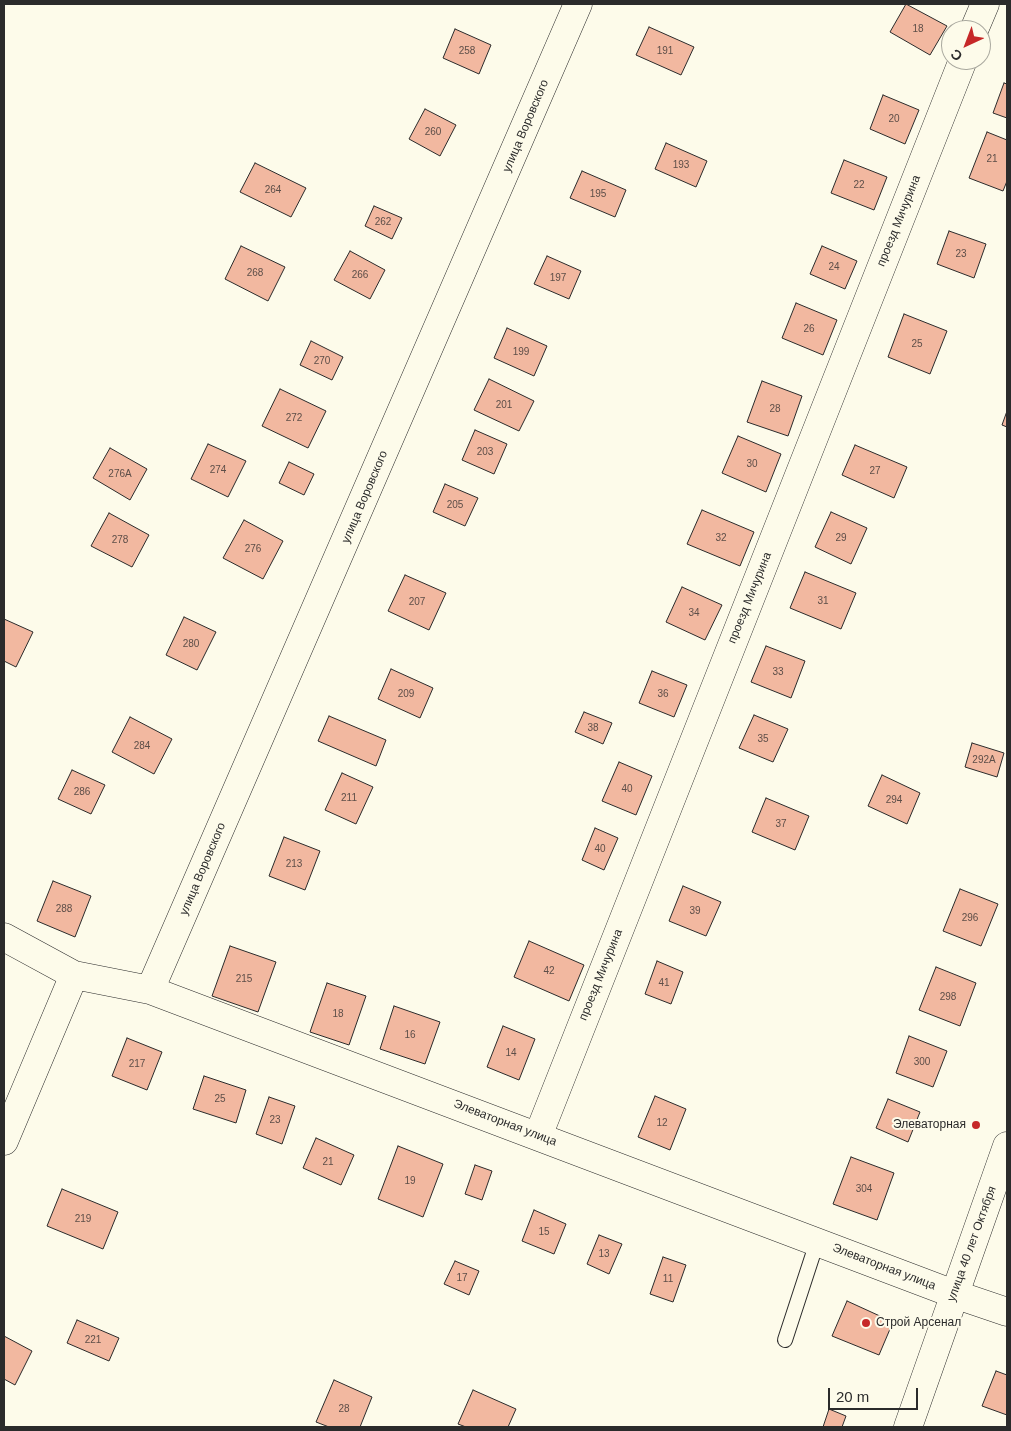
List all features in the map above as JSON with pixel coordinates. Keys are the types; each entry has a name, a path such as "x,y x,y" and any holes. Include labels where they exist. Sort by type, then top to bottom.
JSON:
{"street":[{"name":"улица Воровского","path":"150,990 578,4"},
{"path":"978,20 985,4"},
{"name":"проезд Мичурина","path":"538,1136 958,70"},
{"name":"Элеваторная улица","path":"4,937 74,975 150,990 954,1294 1007,1312"},
{"path":"4,1141 74,975"},
{"name":"улица 40 лет Октября","path":"908,1427 1007,1146"}],"lane":[{"path":"785,1340 817,1242"}],"building":[{"path":"906,4 941,23 941,36 930,55 890,32"},
{"path":"649,27 694,47 681,75 636,55"},
{"path":"455,29 491,45 479,74 443,58"},
{"path":"1004,83 1007,84 1007,118 993,113"},
{"path":"883,95 919,110 905,144 870,129"},
{"path":"425,109 456,125 440,156 409,139"},
{"path":"987,132 1007,140 1007,181 1003,191 969,178"},
{"path":"666,143 707,161 696,187 655,169"},
{"path":"844,160 887,177 874,210 831,193"},
{"path":"255,163 306,188 291,217 240,192"},
{"path":"582,171 626,190 615,217 570,198"},
{"path":"374,206 402,218 392,239 365,226"},
{"path":"949,231 986,244 974,278 937,264"},
{"path":"241,246 285,267 268,301 225,279"},
{"path":"822,246 857,261 845,289 810,274"},
{"path":"350,251 385,270 370,299 334,280"},
{"path":"547,256 581,271 569,299 534,284"},
{"path":"796,303 837,320 823,355 782,338"},
{"path":"904,314 947,331 930,374 888,357"},
{"path":"507,328 547,346 534,376 494,358"},
{"path":"311,341 343,357 332,380 300,365"},
{"path":"489,379 534,401 519,431 474,410"},
{"path":"762,381 802,396 788,436 747,422"},
{"path":"280,389 326,411 308,448 262,426"},
{"path":"1007,411 1007,427 1002,425"},
{"path":"475,430 507,444 494,474 462,460"},
{"path":"738,436 781,454 766,492 722,473"},
{"path":"208,444 246,461 228,497 191,479"},
{"path":"855,445 907,467 894,498 842,475"},
{"path":"110,448 147,469 130,500 93,478"},
{"path":"289,462 314,474 304,495 279,483"},
{"path":"445,484 478,498 465,526 433,512"},
{"path":"702,510 754,532 740,566 687,544"},
{"path":"831,512 867,528 851,564 815,547"},
{"path":"109,513 149,535 132,567 91,546"},
{"path":"244,520 283,541 263,579 223,558"},
{"path":"805,572 856,593 841,629 790,608"},
{"path":"405,575 446,593 429,630 388,611"},
{"path":"682,587 722,605 705,640 666,622"},
{"path":"184,617 216,632 197,670 166,655"},
{"path":"4,619 33,632 16,667 4,661"},
{"path":"766,646 805,661 791,698 751,682"},
{"path":"391,669 433,688 420,718 378,699"},
{"path":"652,671 687,685 674,717 639,703"},
{"path":"584,712 612,723 603,744 575,732"},
{"path":"754,715 788,729 773,762 739,748"},
{"path":"329,716 386,740 376,766 318,741"},
{"path":"130,717 172,739 154,774 112,752"},
{"path":"972,743 1004,753 997,777 965,767"},
{"path":"619,762 652,776 636,815 602,801"},
{"path":"72,770 105,785 91,814 58,799"},
{"path":"342,773 373,787 356,824 325,810"},
{"path":"882,775 920,793 907,824 868,806"},
{"path":"766,798 809,816 795,850 752,832"},
{"path":"595,828 618,838 604,870 582,860"},
{"path":"284,837 320,851 305,890 269,876"},
{"path":"53,881 91,896 75,937 37,921"},
{"path":"683,886 721,902 706,936 669,921"},
{"path":"960,889 998,904 981,946 943,931"},
{"path":"529,941 584,965 569,1001 514,977"},
{"path":"230,946 276,962 258,1012 212,996"},
{"path":"657,961 683,972 671,1004 645,994"},
{"path":"936,967 976,983 960,1026 919,1010"},
{"path":"327,983 366,996 349,1045 310,1032"},
{"path":"394,1006 440,1022 425,1064 380,1049"},
{"path":"503,1026 535,1039 519,1080 487,1067"},
{"path":"909,1036 947,1051 933,1087 896,1073"},
{"path":"127,1038 162,1052 147,1090 112,1076"},
{"path":"204,1076 246,1090 236,1123 193,1109"},
{"path":"655,1096 686,1109 670,1150 638,1137"},
{"path":"269,1097 295,1106 282,1144 256,1134"},
{"path":"888,1099 920,1112 908,1142 876,1128"},
{"path":"316,1138 354,1155 341,1185 303,1168"},
{"path":"398,1146 443,1164 423,1217 378,1199"},
{"path":"851,1157 894,1173 877,1220 833,1204"},
{"path":"475,1165 492,1171 482,1200 465,1194"},
{"path":"62,1189 118,1212 103,1249 47,1226"},
{"path":"534,1210 566,1224 554,1254 522,1241"},
{"path":"599,1235 622,1244 609,1274 587,1264"},
{"path":"663,1257 686,1265 673,1302 650,1294"},
{"path":"455,1261 479,1271 469,1295 444,1284"},
{"path":"847,1301 893,1322 879,1355 832,1336"},
{"path":"77,1320 119,1338 109,1361 67,1343"},
{"path":"4,1336 32,1351 15,1385 4,1379"},
{"path":"996,1371 1007,1375 1007,1415 982,1406"},
{"path":"334,1380 372,1397 360,1427 329,1427 316,1422"},
{"path":"473,1390 516,1409 508,1427 466,1427 458,1424"},
{"path":"829,1409 846,1416 842,1427 823,1427"}],"place":[{"name":"Элеваторная","path":"976,1125"},
{"name":"Строй Арсенал","path":"866,1323"}]}
